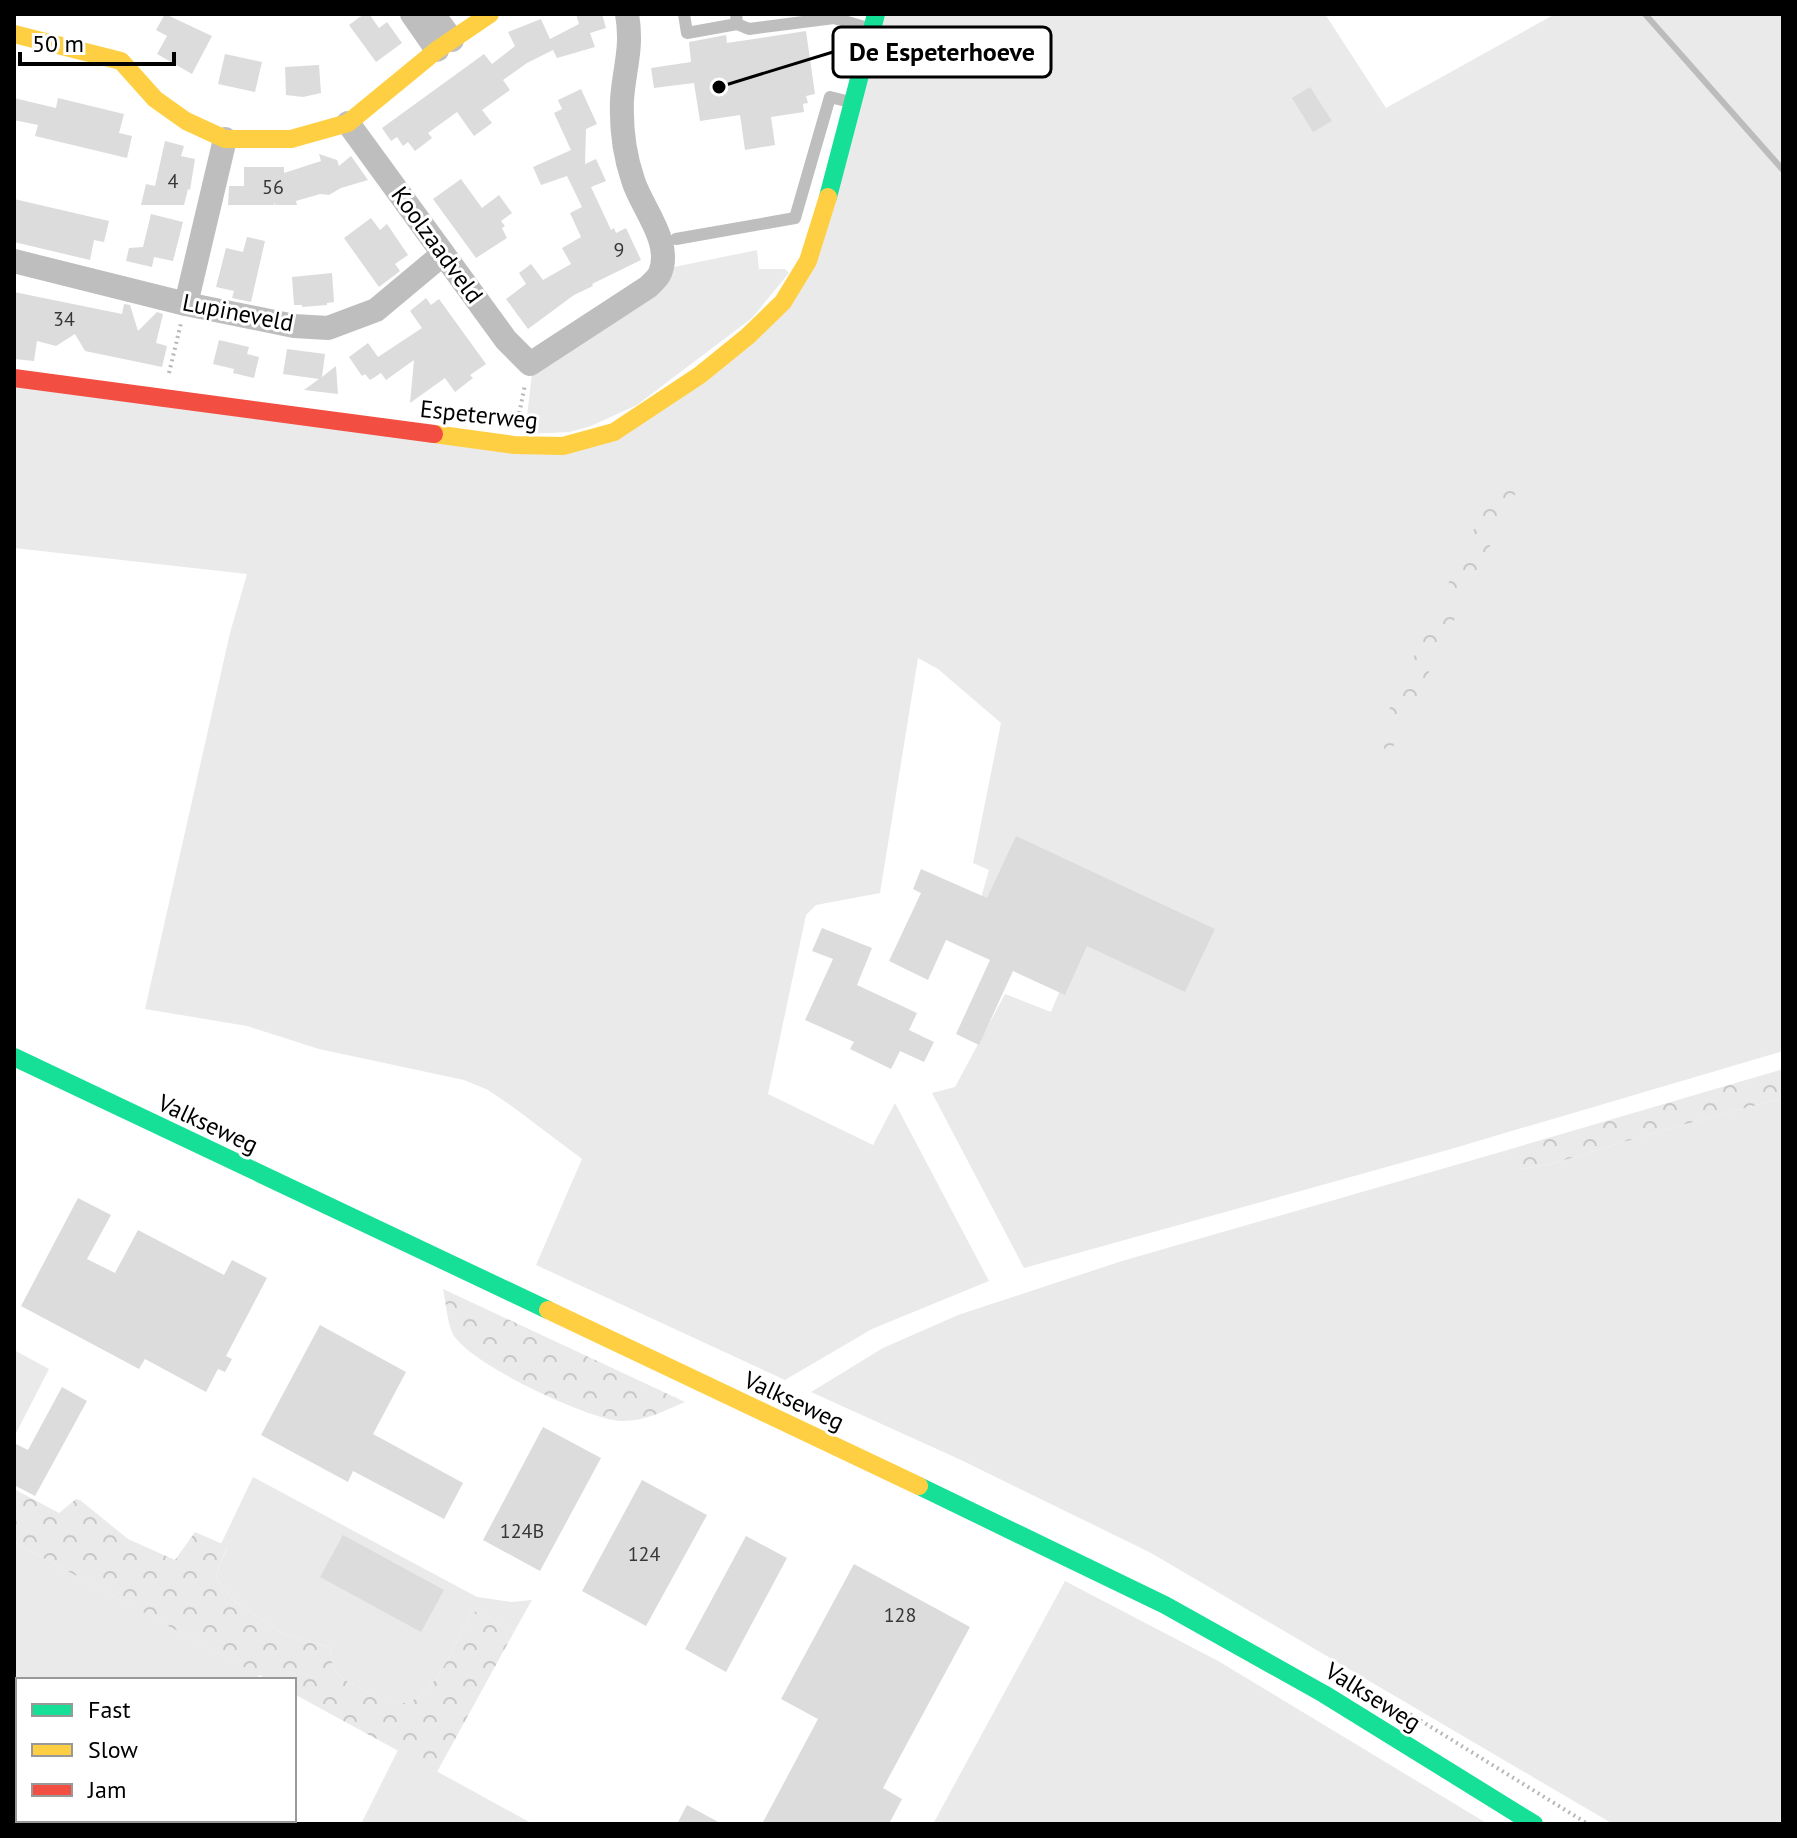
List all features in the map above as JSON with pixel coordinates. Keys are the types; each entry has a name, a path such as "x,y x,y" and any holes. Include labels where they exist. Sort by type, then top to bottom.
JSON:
{"main road":[{"path":"18,28 121,61 155,99 186,121 225,139 291,139 348,123 445,45 490,14"},
{"name":"Espeterweg","path":"14,378 540,447 563,446 614,432 700,375 748,336 783,302 808,261 875,22"},
{"name":"Valkseweg","path":"14,1057 1165,1605 1324,1694 1534,1824"}],"street":[{"path":"412,14 445,45"},
{"path":"433,14 445,45"},
{"path":"530,364 648,287 660,274 663,260 660,238 633,180 622,134 622,98 629,62 627,14"},
{"name":"Koolzaadveld","path":"348,123 506,340 530,364"},
{"path":"186,304 225,139"},
{"name":"Lupineveld","path":"14,261 186,304 294,326 328,328 376,310 443,254"}],"lane":[{"path":"684,14 687,33 736,19 749,29 834,18 875,22"},
{"path":"676,239 795,218 830,97 854,103"}],"path":[{"path":"164,399 186,304"},
{"path":"515,431 530,364"}],"green space":[{"path":"883,14 1325,14 1386,108 1555,14 1783,14 1783,1051 1451,1149 1024,1268 932,1093 955,1087 1005,994 1051,1012 1079,944 980,901 989,870 973,863 1001,723 938,669 918,658 880,893 816,905 806,915 768,1094 873,1145 895,1103 989,1281 872,1329 785,1380 536,1265 582,1159 488,1090 464,1080 319,1049 247,1026 145,1009 230,633 247,574 14,548 14,385 586,446 791,299"},
{"path":"757,250 759,269 785,269 789,273 752,318 637,405 570,432 525,434 532,373 674,267"},
{"path":"1499,476 1518,488 1389,755 1376,737"},
{"path":"1783,1069 1783,1098 1548,1165 1523,1169 1516,1167 1504,1151"},
{"path":"1783,1098 1783,1824 1613,1824 1151,1553 961,1460 811,1392 883,1348 958,1315 1122,1261 1504,1151 1516,1166 1523,1169 1548,1165"},
{"path":"443,1289 685,1402 646,1418 620,1421 582,1410 528,1387 461,1344 450,1327"},
{"path":"14,1350 49,1369 14,1437"},
{"path":"253,1477 477,1597 511,1602 532,1600 514,1632 472,1610 444,1667 424,1693 412,1701 400,1703 379,1698 337,1673 330,1647 283,1634 233,1600 220,1585 216,1576 227,1547 221,1544"},
{"path":"14,1489 59,1513 76,1499 80,1500 128,1539 175,1560 195,1532 227,1546 216,1576 233,1600 283,1634 330,1647 334,1669 340,1677 389,1702 412,1701 424,1693 444,1667 472,1610 514,1632 437,1772 296,1695 296,1678 264,1678 14,1542"},
{"path":"14,1542 259,1675 258,1678 16,1678 16,1684"},
{"path":"1065,1581 1220,1662 1488,1824 933,1824"},
{"path":"14,1717 16,1822 62,1824 14,1824"},
{"path":"398,1750 533,1824 361,1824"}],"building":[{"path":"165,14 212,36 192,74 157,54 167,36 156,30"},
{"path":"364,14 369,14 379,28 387,22 402,43 376,62 349,25"},
{"path":"576,14 602,14 606,28 590,33 595,47 557,58 553,50 503,80 510,90 482,110 492,123 474,136 457,112 428,133 432,138 415,151 408,142 403,146 397,137 391,141 382,128 484,54 492,64 515,46 508,32 541,19 550,39 579,24"},
{"path":"806,31 815,94 806,96 808,103 803,104 804,112 771,117 775,145 745,150 740,115 700,121 694,83 654,88 651,68 691,62 689,42 726,35 727,43"},
{"path":"225,54 262,62 255,92 218,84"},
{"path":"319,65 321,93 303,97 286,95 285,67"},
{"path":"1310,87 1332,121 1313,132 1292,98"},
{"path":"581,89 597,124 586,129 585,164 596,159 606,181 591,187 611,230 614,228 616,233 626,228 641,260 592,284 528,329 506,299 526,284 519,273 531,264 543,280 571,264 562,248 581,237 570,213 582,207 567,176 541,185 533,167 571,150 554,113 562,109 558,100"},
{"path":"14,98 56,108 58,98 124,114 119,133 132,136 127,158 35,136 38,125 14,120"},
{"path":"165,141 184,146 181,156 195,159 190,190 184,205 141,205 146,184 155,186"},
{"path":"319,154 337,160 339,166 351,156 368,180 329,195 320,194 296,201 297,205 275,205 274,202 274,205 228,205 229,186 244,186 244,167 284,167 284,173 321,161"},
{"path":"461,179 482,208 499,195 512,213 501,221 507,238 476,258 433,199"},
{"path":"14,199 109,221 104,242 94,240 90,260 14,242"},
{"path":"151,214 183,222 173,261 154,257 152,267 126,261 129,248 143,247"},
{"path":"371,218 380,230 387,224 408,255 395,264 400,271 379,287 344,238"},
{"path":"247,237 265,241 251,302 232,298 234,291 216,287 226,248 243,252"},
{"path":"332,273 334,302 302,307 294,305 292,277"},
{"path":"14,292 122,314 124,304 130,305 138,331 157,312 163,314 156,343 167,346 162,367 85,351 75,334 56,346 37,341 34,361 14,359"},
{"path":"426,298 431,305 439,299 486,364 470,375 473,378 455,392 445,378 410,403 414,360 386,380 381,373 370,380 365,374 362,376 349,357 368,343 378,357 422,328 410,311"},
{"path":"219,340 249,347 247,354 259,357 254,378 213,364"},
{"path":"287,349 325,354 322,377 336,366 338,394 304,390 319,379 283,374"},
{"path":"1016,836 1215,929 1185,992 1087,946 1065,995 1013,971 979,1045 956,1034 990,960 946,940 928,980 889,961 921,893 913,889 921,869 987,898"},
{"path":"822,928 872,948 857,985 917,1013 909,1030 934,1042 924,1062 900,1051 891,1069 850,1049 854,1042 805,1020 833,959 812,951"},
{"path":"78,1198 111,1215 87,1259 115,1273 138,1230 224,1275 232,1260 267,1278 226,1356 232,1359 225,1372 218,1369 206,1392 145,1359 139,1369 21,1306"},
{"path":"320,1325 406,1372 373,1434 463,1483 444,1519 353,1471 348,1482 261,1435"},
{"path":"62,1387 87,1401 35,1496 14,1485 14,1443 28,1450"},
{"path":"543,1427 601,1458 540,1571 483,1540"},
{"path":"642,1480 707,1515 646,1626 582,1591"},
{"path":"343,1535 444,1590 421,1632 320,1577"},
{"path":"746,1536 787,1558 726,1672 685,1649"},
{"path":"854,1564 970,1627 883,1788 902,1799 889,1824 762,1824 818,1719 781,1699"},
{"path":"687,1805 722,1824 677,1824"}],"waterway":[{"path":"1645,14 1783,170"}],"traffic: fast":[{"path":"828,197 876,14"},
{"path":"14,1057 548,1310"},
{"path":"919,1486 1165,1605 1324,1694 1534,1824"}],"traffic: slow":[{"path":"14,34 121,61 155,99 186,121 225,139 291,139 348,123 437,50 490,14"},
{"path":"434,434 514,445 563,446 614,432 700,375 748,336 783,302 808,261 828,197"},
{"path":"548,1310 919,1486"}],"traffic: jam":[{"path":"14,378 434,434"}],"place":[{"name":"De Espeterhoeve","path":"719,87"}]}
